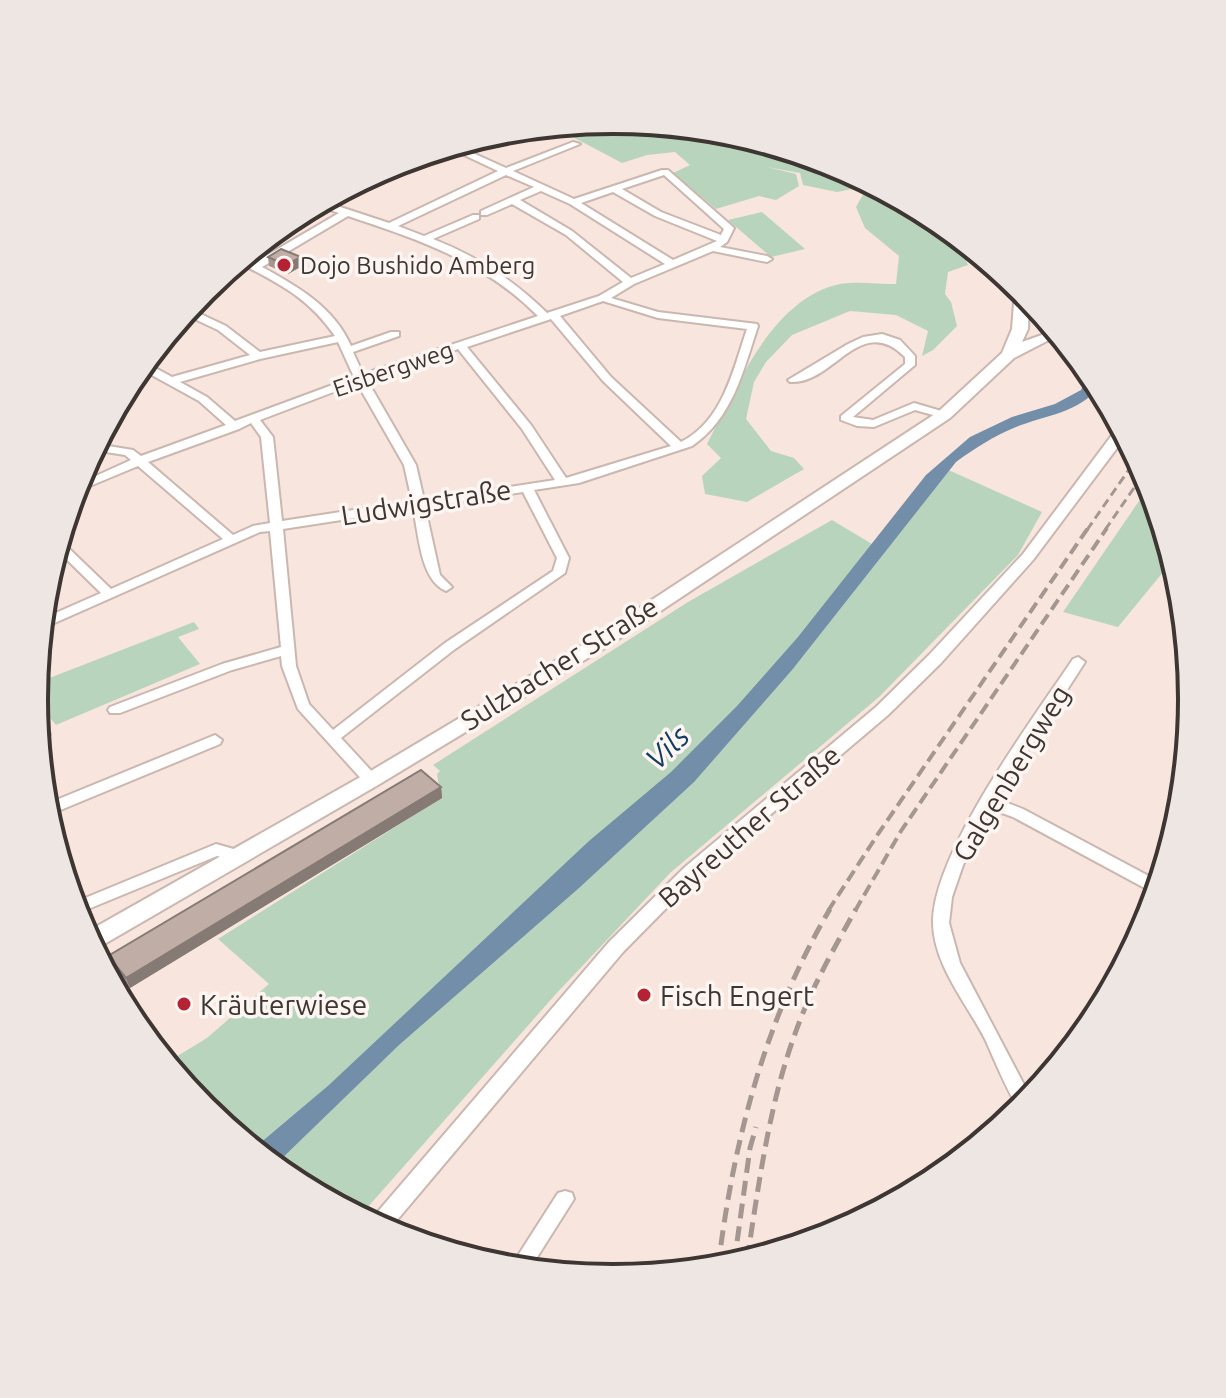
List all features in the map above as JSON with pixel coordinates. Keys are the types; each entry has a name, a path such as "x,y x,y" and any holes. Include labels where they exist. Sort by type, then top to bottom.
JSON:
{"main road":[{"name":"Sulzbacher Straße","path":"1009,355 1020,329 1021,308"},
{"path":"1020,329 1044,333"},
{"name":"Sulzbacher Straße","path":"100,936 371,780 604,640 944,415 1009,355 1046,336"}],"street":[{"path":"393,225 508,170 576,144"},
{"path":"468,153 573,202 672,264"},
{"path":"573,202 665,172 729,228 724,240 658,214 615,189"},
{"path":"427,238 542,187"},
{"path":"511,199 569,233 630,282"},
{"path":"334,208 427,238 522,292 679,447"},
{"path":"256,266 346,213"},
{"name":"Eisbergweg","path":"91,482 139,461 361,378 603,298 630,282 712,248 724,240"},
{"path":"712,248 767,259"},
{"path":"252,264 299,291 327,317 342,338 410,465 434,576 446,587"},
{"name":"Ludwigstraße","path":"54,619 257,529 575,480 679,447 706,434 724,408 753,326 659,316 629,309 603,298"},
{"path":"197,316 222,328 258,356"},
{"path":"347,351 395,334"},
{"path":"170,381 258,356 342,338"},
{"path":"794,380 807,376 858,340 891,342 906,351 910,356 910,365 845,418 862,426 874,426 914,406 944,415"},
{"path":"460,345 527,427 561,480"},
{"path":"153,371 203,399 235,427"},
{"path":"254,420 267,437 287,650 303,706 371,780"},
{"name":"Bayreuther Straße","path":"387,1217 616,947 691,872 882,711 935,659 1028,557 1115,440"},
{"path":"106,449 129,452 230,539"},
{"path":"333,737 450,646 559,573 563,558 526,486"},
{"path":"67,552 109,594"},
{"path":"115,710 227,667 287,650"},
{"name":"Galgenbergweg","path":"1019,1093 962,983 945,944 940,921 945,889 967,835 1078,662"},
{"path":"58,805 215,740"},
{"path":"988,802 1018,813 1147,882"},
{"path":"87,904 216,850 239,856"},
{"path":"527,1257 565,1199"}],"green space":[{"path":"650,135 723,145 795,164 855,189 837,192 803,185 800,173 767,167 796,174 799,186 776,200 759,196 716,209 673,173 690,165 675,152 647,155 622,163 570,136"},
{"path":"864,193 927,229 964,257 968,265 948,272 945,294 951,302 957,326 933,350 922,356 928,331 896,315 850,311 792,335 766,362 754,382 746,419 771,451 794,458 804,469 747,502 705,494 702,476 721,458 707,444 744,372 776,326 795,307 816,293 840,284 896,284 899,256 865,228 856,207"},
{"path":"762,212 805,249 771,257 728,220"},
{"path":"944,468 1042,512 1018,555 879,697 670,873 555,995 367,1208 299,1169 269,1147 213,1099 176,1057 207,1038 269,984 218,939 441,798 437,774 440,771 433,765 688,602 832,520 882,550"},
{"path":"1141,498 1163,572 1118,627 1063,612"},
{"path":"194,622 199,629 178,637 200,664 56,725 48,716 49,678"}],"water":[{"path":"1083,385 1090,397 1083,402 1008,431 956,462 792,670 694,782 579,888 399,1045 283,1157 262,1141 329,1085 589,841 671,772 737,706 798,637 926,475 970,437 1012,417 1055,404 1081,390"}],"building":[{"path":"281,249 301,257 286,265 268,257"},
{"name":"Kräuterwiese","path":"421,770 441,787 126,978 109,955"}],"railway":[{"path":"1087,530 1129,469"},
{"path":"1105,530 1136,485"},
{"path":"828,911 1088,528"},
{"path":"855,911 901,831 1107,528"},
{"path":"720,1254 733,1174 755,1082 787,994 830,909"},
{"path":"749,1247 766,1144 787,1059 816,984 856,909"},
{"path":"736,1250 750,1148 756,1127"}],"place":[{"name":"Dojo Bushido Amberg","path":"284,265"},
{"name":"Fisch Engert","path":"644,995"},
{"name":"Kräuterwiese","path":"184,1004"}],"water label":[{"name":"Vils","path":"667,747"}]}
